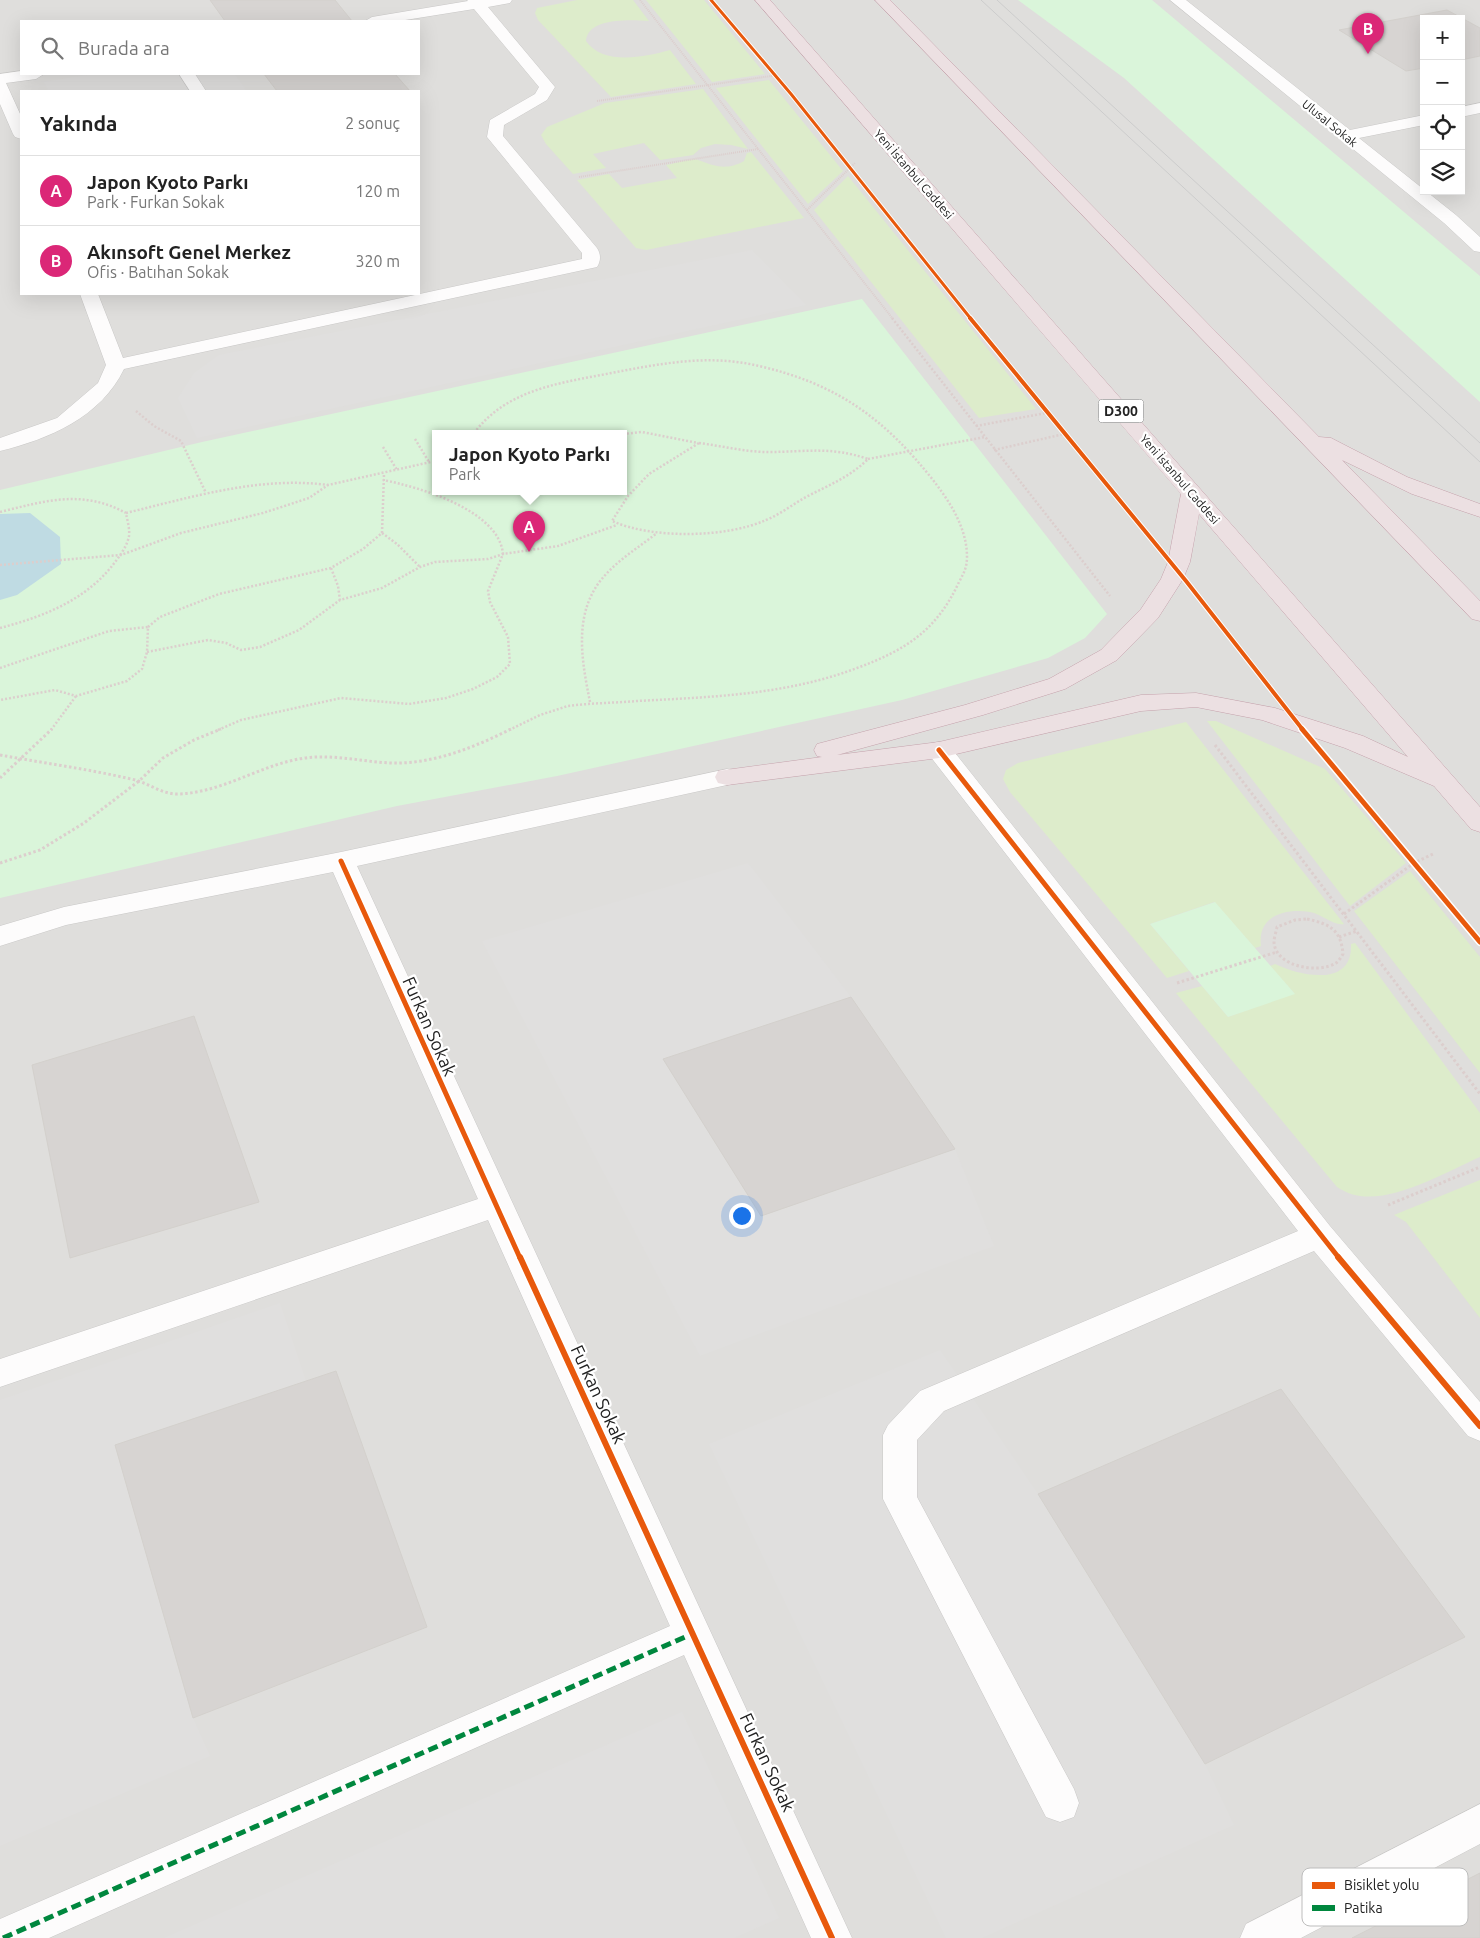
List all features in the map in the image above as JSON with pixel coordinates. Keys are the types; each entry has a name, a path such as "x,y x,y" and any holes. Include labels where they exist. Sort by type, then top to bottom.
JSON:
{"highway":[{"name":"Yeni İstanbul Caddesi","path":"762,0 1480,823"},
{"path":"882,0 1480,614"},
{"path":"1297,426 1376,471 1428,493 1480,511"},
{"path":"727,777 974,710 1057,684 1109,655 1150,613 1176,570 1192,492"},
{"path":"727,777 939,750 1141,703 1196,700 1266,713 1354,742 1446,782"}],"street":[{"path":"377,20 475,2 505,0"},
{"name":"Ulusal Sokak","path":"1177,0 1450,219 1480,247"},
{"path":"116,366 591,263 591,252 494,136 496,123 541,97 547,87 475,2"},
{"path":"0,79 29,75"},
{"path":"188,75 197,90"},
{"path":"0,86 20,132 0,134"},
{"path":"1465,111 1480,108"},
{"path":"1346,136 1420,121"},
{"path":"1450,219 1480,237"},
{"path":"0,446 64,422 106,386 116,366 88,295"},
{"path":"939,750 1319,1236 1480,1426"},
{"path":"0,936 64,916 341,861 727,777"},
{"name":"Furkan Sokak","path":"341,861 496,1205 694,1633 832,1938"},
{"path":"0,1373 496,1205"},
{"path":"1060,1803 900,1499 900,1435 932,1401 1319,1236"},
{"path":"3,1938 694,1633"},
{"path":"1394,1868 1480,1823"},
{"path":"1260,1938 1302,1916"}],"path":[{"path":"640,0 680,48 707,85 1136,628"},
{"path":"768,68 777,75 780,82"},
{"path":"597,101 777,75"},
{"path":"571,178 759,149"},
{"path":"844,161 856,176"},
{"path":"807,210 856,162"},
{"path":"0,755 139,781 161,792 175,794 215,788 255,772 303,758 336,756 376,762 413,762 445,756 483,742 556,709 590,702 729,696 782,689 845,672 892,654 930,628 951,603 966,567 963,529 944,495 888,428 832,392 804,380 778,372 715,359 651,366 532,389 500,407 476,430"},
{"path":"106,386 154,426 181,442 206,493"},
{"path":"1039,405 1052,420"},
{"path":"976,426 1046,413"},
{"path":"1058,427 1070,442"},
{"path":"627,434 642,432 699,443 767,452 822,449 848,452 868,459 985,438"},
{"path":"994,450 1064,434"},
{"path":"415,439 429,462"},
{"path":"699,443 649,474 616,513 612,521 636,531 674,534 759,523 807,496 840,482 868,459"},
{"path":"384,447 397,470"},
{"path":"0,512 71,497 96,498 126,513 206,493 299,482 328,485 384,474 432,462"},
{"path":"0,668 109,631 148,627 160,618 219,594 331,568 363,549 382,533 384,474"},
{"path":"0,863 40,850 84,823 139,781 163,758 194,740 242,720 341,698 409,704 446,698 473,690 497,677 510,664 508,638 488,592 490,580 500,566 503,554 496,534 477,516 443,500 384,480"},
{"path":"0,565 121,555 181,533 263,513 309,498 328,485"},
{"path":"0,628 51,612 84,595 107,576 127,544 129,532 126,513"},
{"path":"147,652 208,640 226,643 241,650 260,647 299,630 340,600 382,588 420,567 435,562 488,559 503,554 558,546 618,525"},
{"path":"382,533 397,544 420,567"},
{"path":"590,702 581,657 583,629 588,602 601,581 657,533"},
{"path":"331,568 338,586 340,600"},
{"path":"0,700 55,690 76,696 127,681 142,670 147,652 148,627"},
{"path":"0,778 52,729 76,696"},
{"path":"1212,740 1480,1094"},
{"path":"1344,914 1414,863 1432,854"},
{"path":"1408,856 1420,870"},
{"path":"1295,920 1319,922 1330,927 1339,936 1344,950 1342,958 1336,964 1327,968 1305,968 1294,965 1277,952 1273,943 1273,935 1277,928 1295,920"},
{"path":"1339,936 1357,931"},
{"path":"1132,997 1277,952"},
{"path":"1388,1205 1480,1167"}],"shaded area":[{"path":"0,0 1480,0 1480,1938 0,1938"},
{"path":"87,75 236,75 246,90 48,90 44,82"},
{"path":"752,250 806,305 197,438 178,398 194,373 219,355"},
{"path":"748,863 851,997 761,1216 955,1149 994,1246 700,1356 482,941"},
{"path":"280,1303 306,1381 115,1445 193,1718 210,1756 0,1846 0,1400"},
{"path":"940,1350 1038,1494 1205,1764 1234,1825 982,1938 946,1938 709,1444"},
{"path":"682,1712 779,1918 734,1938 164,1938"}],"green space":[{"path":"577,0 633,0 649,21 632,20 602,24 589,33 586,41 593,49 613,57 637,57 670,50 696,84 611,97 538,20 535,13 537,8"},
{"path":"646,0 704,0 765,74 712,82"},
{"path":"1018,0 1152,0 1480,276 1480,402 1124,78"},
{"path":"769,80 843,171 808,204 716,88"},
{"path":"703,89 748,149 715,144 701,148 693,155 660,160 644,143 593,154 606,168 573,174 546,144 541,135 547,127 605,103"},
{"path":"751,152 804,218 646,250 636,248 577,180 609,174 622,188 677,178 666,165 686,160 698,160 715,166 726,167 744,161 747,153"},
{"path":"848,176 1036,409 979,418 814,210"},
{"path":"862,299 1107,614 1085,638 1048,658 902,700 557,776 397,806 0,898 0,490 202,442"},
{"path":"1207,721 1216,721 1325,769 1406,863 1350,906"},
{"path":"1186,722 1344,924 1336,923 1310,912 1291,911 1282,913 1268,921 1263,927 1261,946 1255,948 1214,902 1150,924 1189,971 1167,978 1010,792 1003,779 1006,770 1018,763"},
{"path":"1410,871 1480,957 1480,1073 1354,911"},
{"path":"1215,902 1295,994 1228,1017 1150,924"},
{"path":"1355,943 1480,1113 1480,1157 1419,1185 1402,1191 1370,1197 1346,1192 1337,1187 1176,993 1202,986 1228,1017 1294,993 1270,966 1275,964 1311,975 1334,973 1343,967 1349,958 1351,944"},
{"path":"1480,1180 1480,1318 1406,1222 1394,1215"}],"water":[{"path":"30,513 60,537 61,564 17,595 0,600 0,514"}],"building":[{"path":"210,0 335,0 351,20 224,20"},
{"path":"1447,10 1456,15 1420,15"},
{"path":"1420,15 1420,69 1406,71 1339,30"},
{"path":"1465,20 1480,28 1480,56 1465,59"},
{"path":"265,75 396,75 409,90 276,90"},
{"path":"851,997 955,1149 761,1216 663,1059"},
{"path":"194,1016 259,1202 70,1258 32,1065"},
{"path":"336,1371 427,1627 193,1718 115,1445"},
{"path":"1281,1389 1465,1637 1205,1764 1038,1494"},
{"path":"1480,1873 1480,1938 1352,1938 1376,1926 1468,1926 1468,1879"}],"tram line":[{"path":"981,0 1480,462"},
{"path":"997,0 1480,443"}],"marked path":[{"path":"3,1938 694,1633"}],"cycle path":[{"path":"711,0 791,94 1046,413 1186,581 1336,771 1480,942"},
{"path":"939,750 1319,1235 1480,1426"},
{"path":"341,861 496,1205 832,1938"}],"place":[{"name":"Akınsoft Genel Merkez","path":"1368,54"},
{"name":"Japon Kyoto Parkı","path":"529,552"}]}
